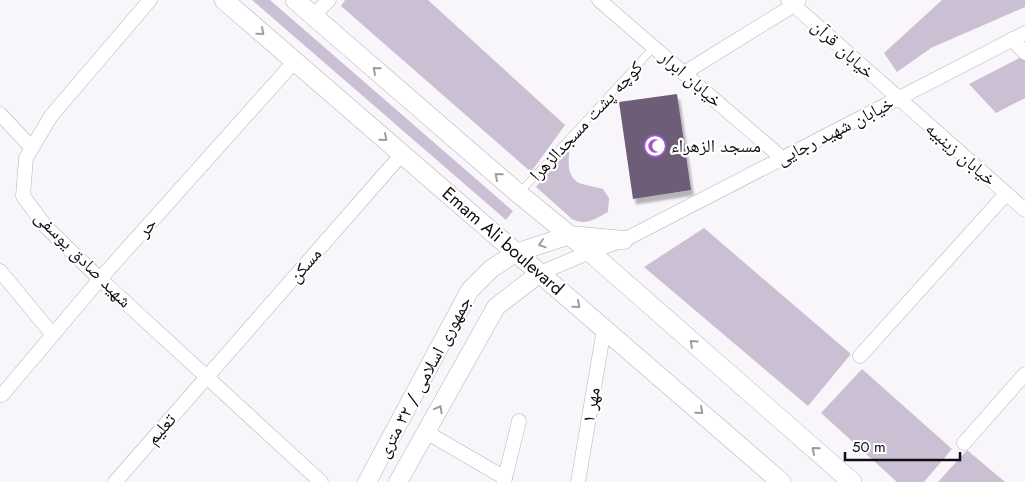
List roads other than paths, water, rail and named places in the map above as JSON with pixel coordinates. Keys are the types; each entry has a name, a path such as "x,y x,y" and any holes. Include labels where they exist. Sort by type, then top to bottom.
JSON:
{"main road":[{"name":"Emam Ali boulevard","path":"224,0 781,482"},
{"path":"295,0 518,194 590,252 852,482"}],"street":[{"name":"شهید صادق یوسفی","path":"150,0 52,116 26,158 23,196 46,227 100,279 321,482"},
{"path":"313,16 329,0"},
{"name":"خیابان ابرار","path":"598,0 782,158"},
{"path":"684,73 794,2"},
{"name":"خیابان قرآن","path":"794,2 898,98"},
{"name":"خیابان شهید رجایی","path":"540,273 624,240 1025,32"},
{"path":"1012,40 1025,53"},
{"name":"حر","path":"2,395 100,279 294,61"},
{"name":"خیابان زینبیه","path":"898,98 1025,210"},
{"path":"0,114 32,148"},
{"name":"مسکن","path":"207,376 402,154"},
{"path":"860,356 1006,194"},
{"name":"جمهوری اسلامی / ۳۲ متری","path":"367,482 470,290 490,269 515,253 570,235 624,240"},
{"path":"0,271 53,335"},
{"name":"جمهوری اسلامی / ۳۲ متری","path":"398,482 496,307 540,273"},
{"name":"مهر ۱","path":"578,482 604,328"},
{"path":"964,443 1025,374"},
{"name":"تعلیم","path":"115,482 207,376"},
{"path":"426,432 505,480 520,421"}],"lane":[{"name":"کوچه پشت مسجدالزهرا","path":"518,194 654,47"}],"place":[{"name":"مسجد الزهراء","path":"655,146"}]}
